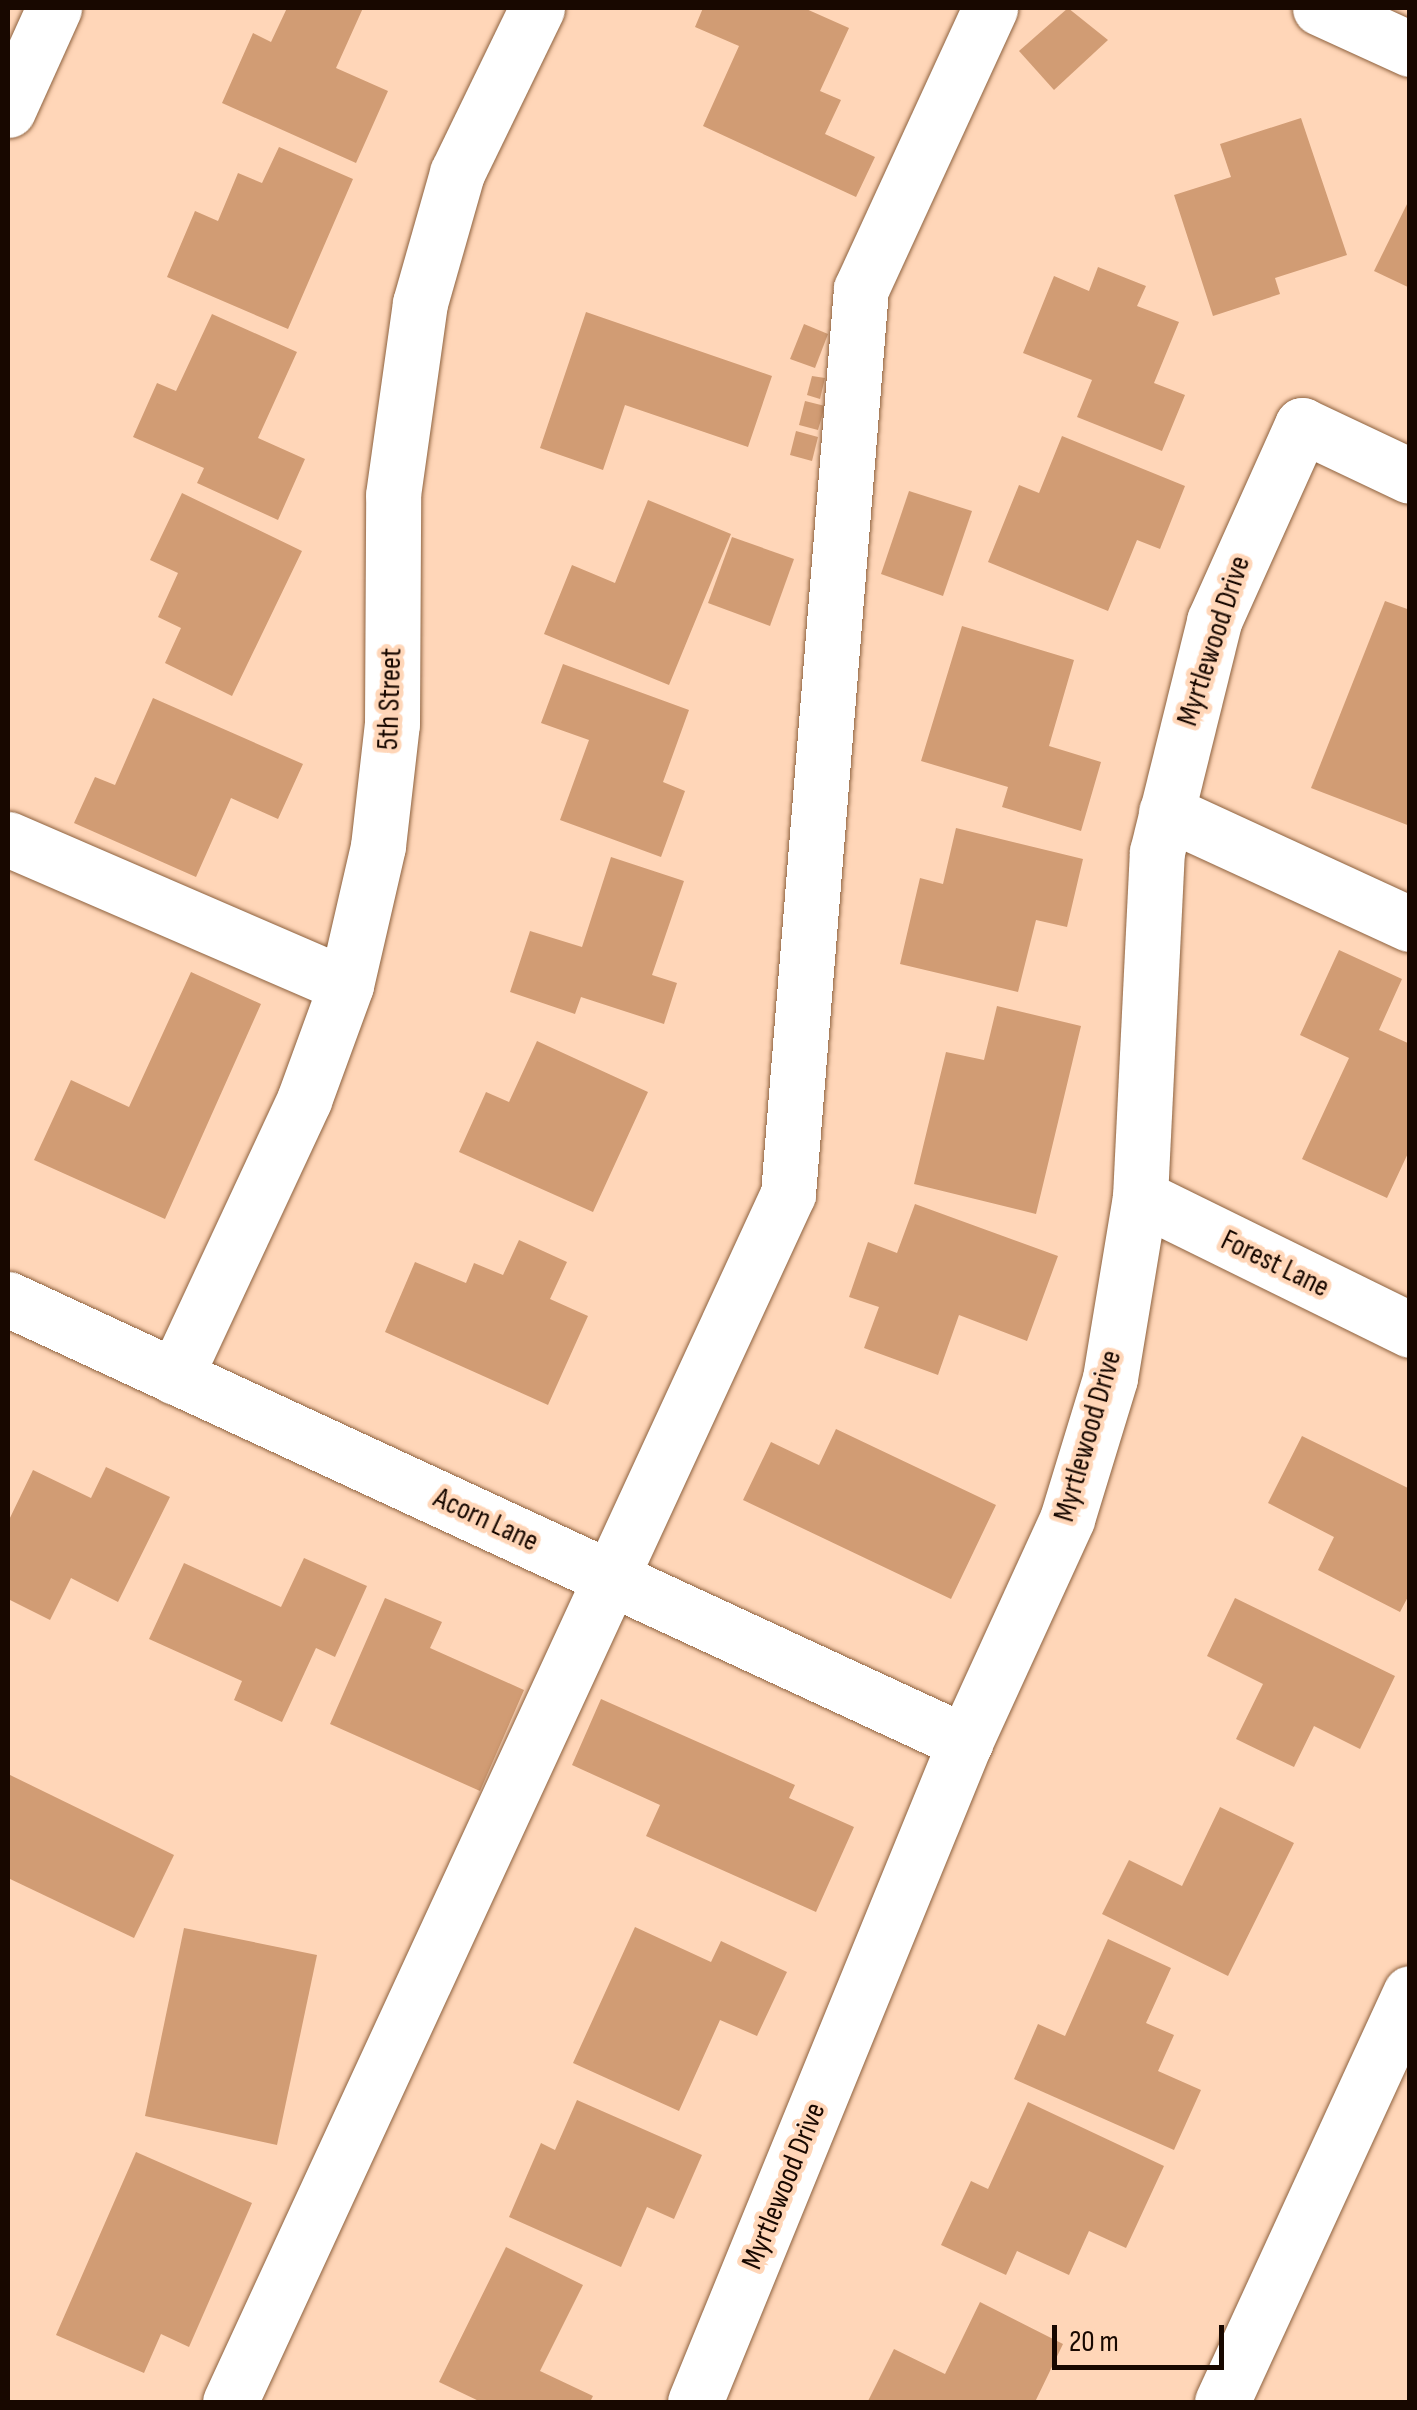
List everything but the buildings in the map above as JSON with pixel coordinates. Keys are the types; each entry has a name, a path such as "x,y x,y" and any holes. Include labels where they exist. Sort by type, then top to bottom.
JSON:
{"street":[{"path":"8,110 54,8"},
{"name":"5th Street","path":"175,1376 304,1100 346,985 378,846 392,724 393,495 420,303 458,173 538,8"},
{"path":"230,2402 608,1576 788,1194 861,289 990,8"},
{"path":"1320,8 1410,49"},
{"name":"Myrtlewood Drive","path":"695,2402 965,1742 1066,1519 1110,1378 1140,1197 1145,981 1166,812 1214,621 1302,424 1410,476"},
{"path":"1166,812 1410,924"},
{"path":"8,839 346,985"},
{"name":"Forest Lane","path":"1140,1197 1410,1330"},
{"name":"Acorn Lane","path":"8,1299 965,1742"},
{"path":"1222,2402 1410,1993"}]}
